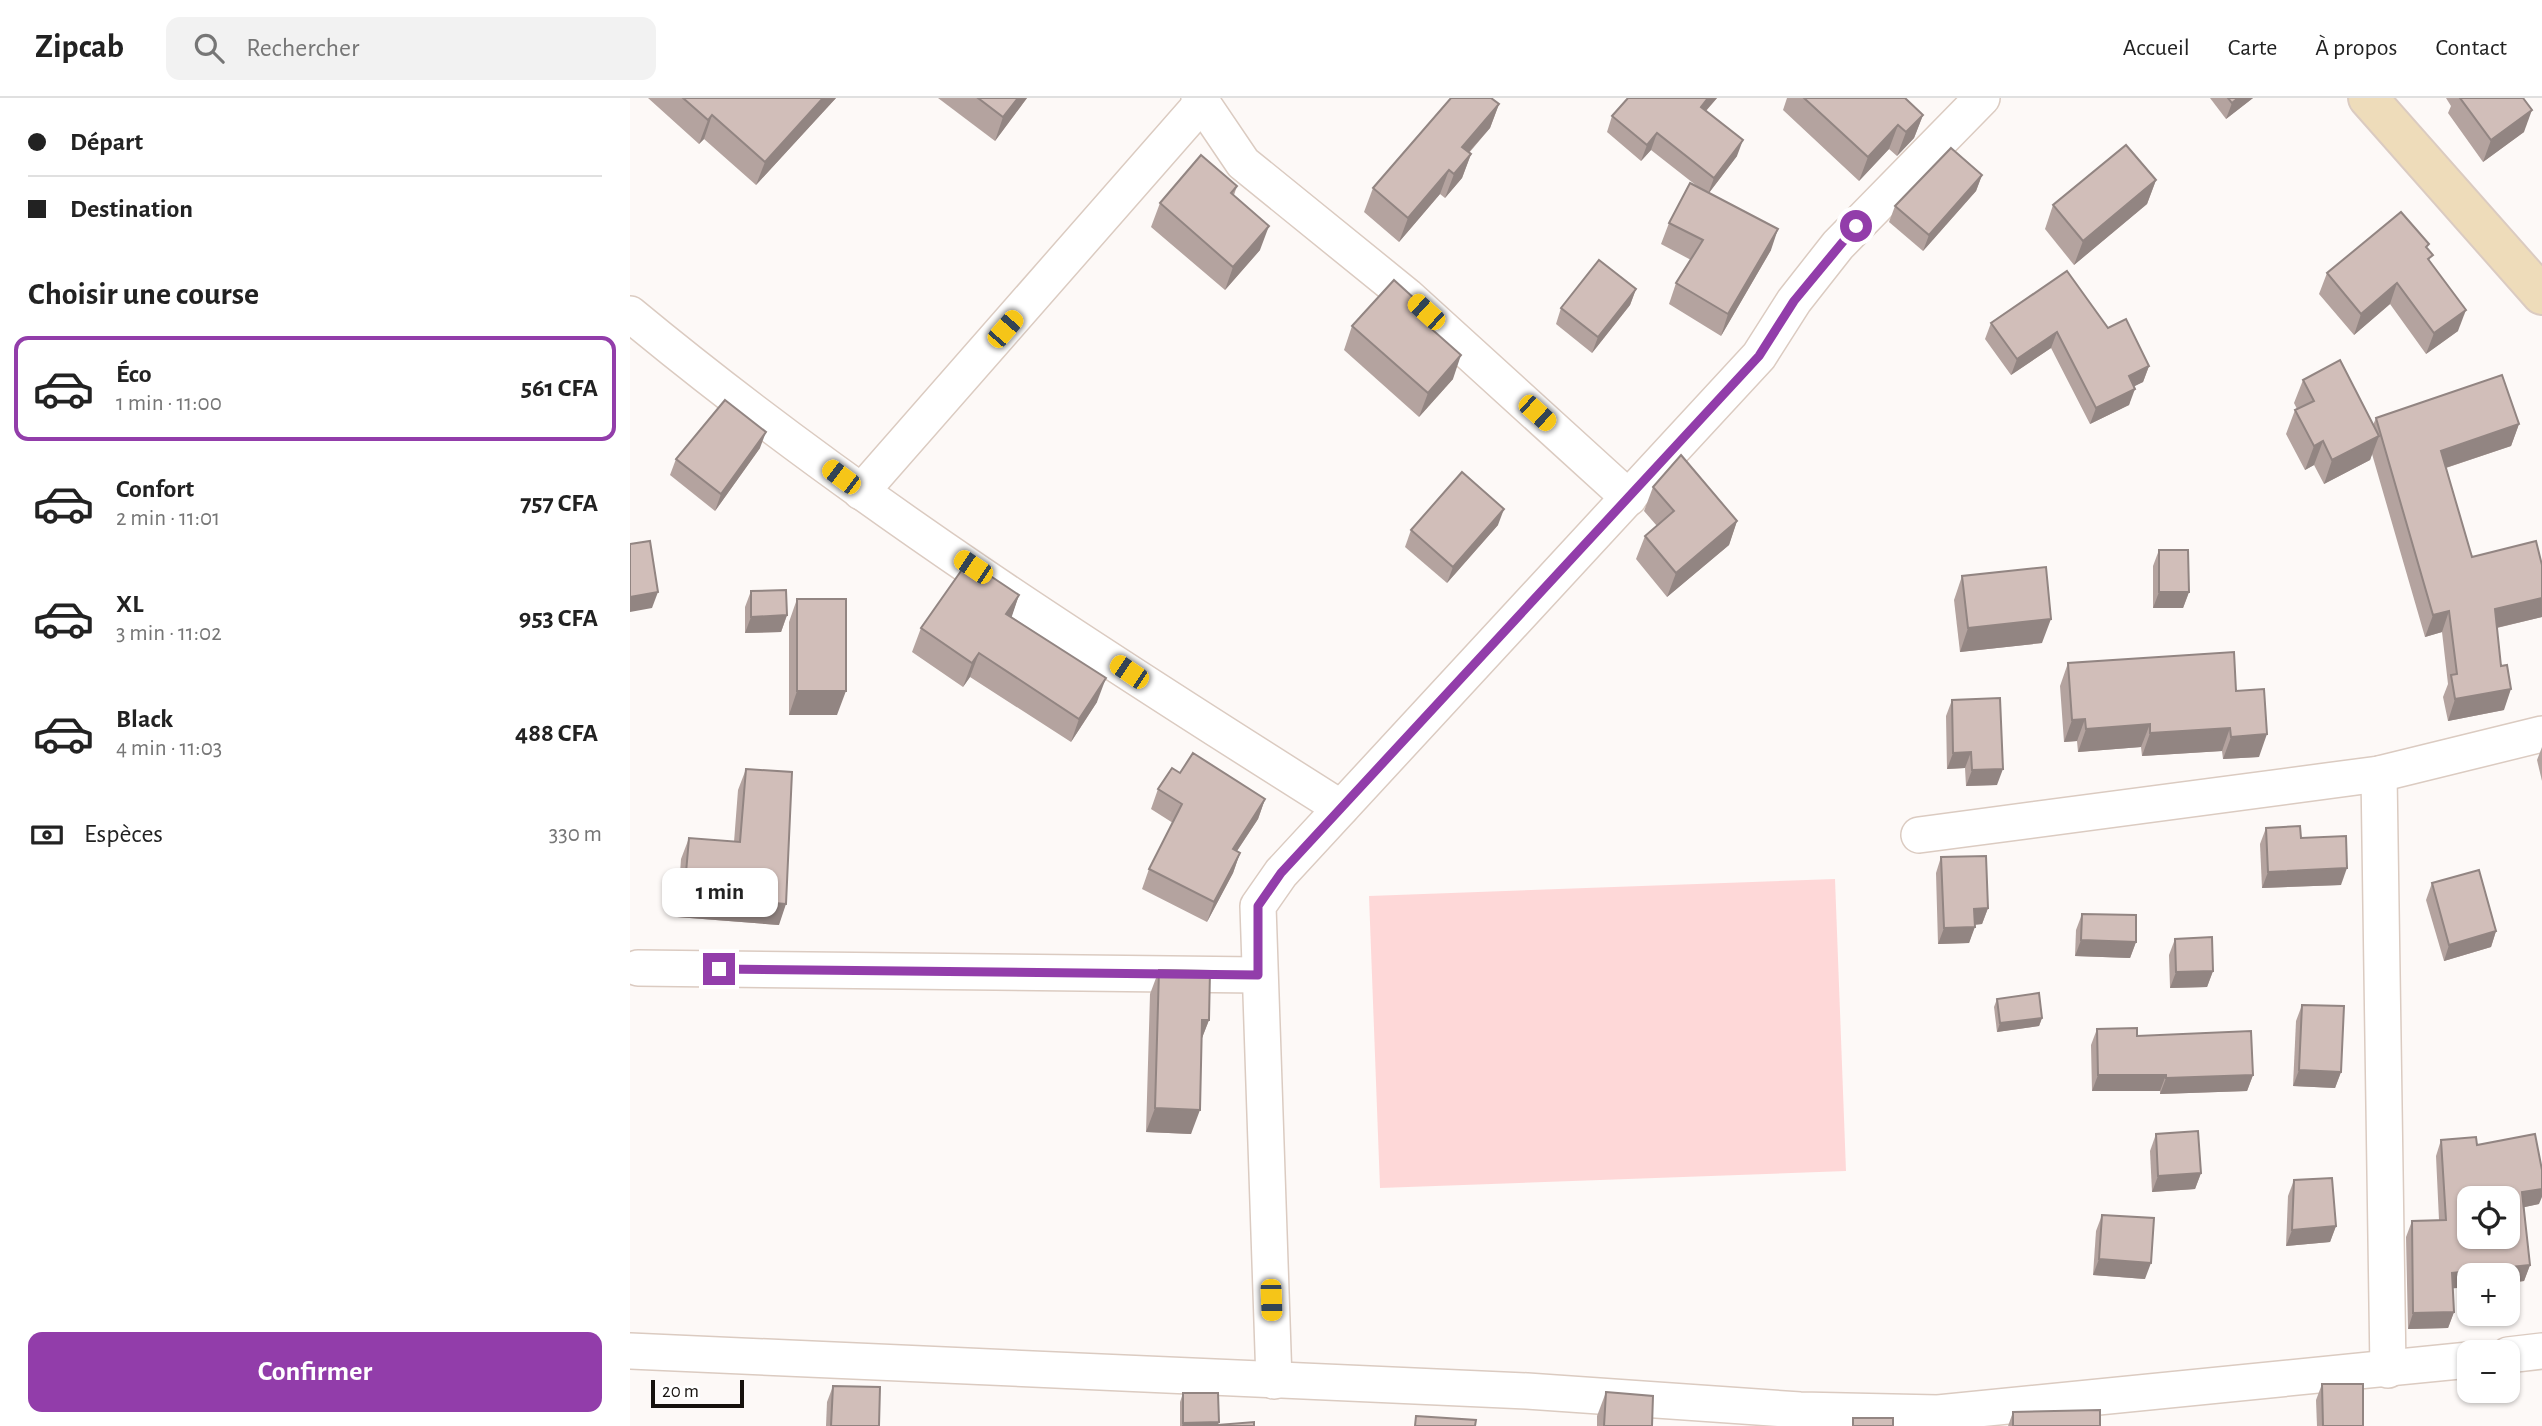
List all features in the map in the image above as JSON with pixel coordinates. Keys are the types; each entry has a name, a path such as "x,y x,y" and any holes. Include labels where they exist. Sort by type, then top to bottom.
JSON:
{"main road":[{"path":"2368,98 2542,295"}],"street":[{"path":"1274,1381 1258,975 1258,906 1281,873 1759,356 1794,301 1838,245 1982,98"},
{"path":"861,492 1200,101 1243,163 1407,296 1629,498"},
{"path":"630,314 861,492 1173,702 1341,808"},
{"path":"1919,835 2379,774 2542,734"},
{"path":"2379,774 2388,1370"},
{"path":"638,968 1258,975"},
{"path":"630,1351 1527,1391 1800,1410 1938,1413 2457,1361"},
{"path":"2520,1354 2542,1351"}],"shaded area":[{"path":"1835,879 1846,1171 1380,1188 1369,896"}],"building":[{"path":"683,98 823,98 765,162 712,115 708,120"},
{"path":"978,98 1018,98 1003,117"},
{"path":"1451,98 1491,98 1499,104 1462,147 1471,154 1454,174 1449,170 1408,218 1373,188"},
{"path":"1628,98 1708,98 1701,107 1743,140 1714,178 1657,133 1647,145 1612,116"},
{"path":"1804,98 1905,98 1923,115 1906,132 1898,125 1868,157"},
{"path":"2460,98 2523,98 2532,110 2491,140"},
{"path":"2126,145 2156,180 2083,241 2053,205"},
{"path":"1951,148 1982,175 1929,235 1895,206"},
{"path":"1201,155 1237,186 1231,193 1269,226 1233,267 1160,203"},
{"path":"1690,183 1778,229 1728,314 1676,283 1703,240 1669,223"},
{"path":"2401,212 2429,244 2426,247 2433,255 2428,259 2466,310 2434,333 2397,283 2361,314 2327,273"},
{"path":"1599,260 1636,289 1598,337 1561,308"},
{"path":"2067,271 2108,328 2126,319 2149,366 2129,376 2135,389 2096,408 2057,332 2017,359 1991,323"},
{"path":"1394,280 1426,309 1418,317 1461,355 1428,393 1352,326"},
{"path":"2340,360 2379,436 2332,460 2323,441 2314,446 2295,410 2314,401 2303,380"},
{"path":"2502,375 2519,424 2441,451 2472,557 2536,541 2542,565 2542,598 2495,609 2501,666 2507,665 2511,689 2455,699 2451,675 2457,674 2449,611 2433,615 2376,418"},
{"path":"725,400 766,432 721,494 676,459"},
{"path":"1681,455 1737,521 1676,573 1645,536 1674,511 1653,487"},
{"path":"1462,472 1504,509 1453,567 1411,530"},
{"path":"650,541 658,592 630,597 630,544"},
{"path":"2159,550 2188,550 2189,592 2159,592"},
{"path":"968,561 1019,595 1006,614 1106,678 1079,719 979,653 972,663 921,628"},
{"path":"2046,567 2051,619 1968,628 1962,576"},
{"path":"786,590 787,615 751,617 751,591"},
{"path":"797,599 846,599 846,691 797,691"},
{"path":"2234,652 2236,691 2264,689 2267,734 2231,737 2230,728 2150,733 2150,724 2086,729 2085,719 2072,720 2068,663"},
{"path":"2000,698 2003,769 1972,770 1971,752 1953,753 1952,700"},
{"path":"1193,753 1265,799 1233,849 1240,853 1214,902 1149,869 1182,804 1158,789 1172,768 1180,773"},
{"path":"746,769 792,772 786,904 684,896 689,838 740,842"},
{"path":"2300,826 2301,838 2346,836 2347,868 2268,872 2266,828"},
{"path":"1986,856 1988,908 1974,909 1975,927 1944,928 1941,857"},
{"path":"2479,870 2496,931 2449,945 2432,883"},
{"path":"2082,914 2136,915 2136,942 2081,940"},
{"path":"2212,937 2213,971 2176,972 2175,939"},
{"path":"1159,970 1210,971 1209,1020 1202,1020 1200,1110 1155,1108"},
{"path":"2039,993 2042,1018 2000,1023 1997,999"},
{"path":"2302,1005 2344,1006 2341,1072 2299,1070"},
{"path":"2137,1028 2137,1036 2251,1031 2253,1075 2166,1078 2166,1075 2098,1075 2097,1029"},
{"path":"2198,1131 2201,1173 2158,1176 2156,1134"},
{"path":"2535,1134 2542,1170 2542,1189 2522,1192 2530,1265 2457,1263 2457,1272 2452,1273 2454,1312 2413,1313 2412,1221 2446,1220 2441,1140 2476,1137 2477,1145"},
{"path":"2332,1178 2336,1226 2292,1230 2294,1180"},
{"path":"2102,1215 2154,1218 2151,1263 2099,1259"},
{"path":"2322,1384 2363,1384 2363,1426 2323,1426"},
{"path":"833,1386 880,1387 879,1426 831,1426"},
{"path":"1606,1392 1653,1396 1652,1426 1604,1426"},
{"path":"1183,1393 1218,1393 1219,1422 1183,1423"},
{"path":"2100,1410 2100,1426 2013,1426 2013,1412"},
{"path":"1416,1416 1476,1420 1475,1426 1415,1426"},
{"path":"1853,1418 1893,1418 1893,1426 1853,1426"},
{"path":"1254,1422 1254,1426 1205,1426"}],"route":[{"path":"719,969 1258,975 1258,906 1281,873 1759,356 1794,301 1856,226"}]}
